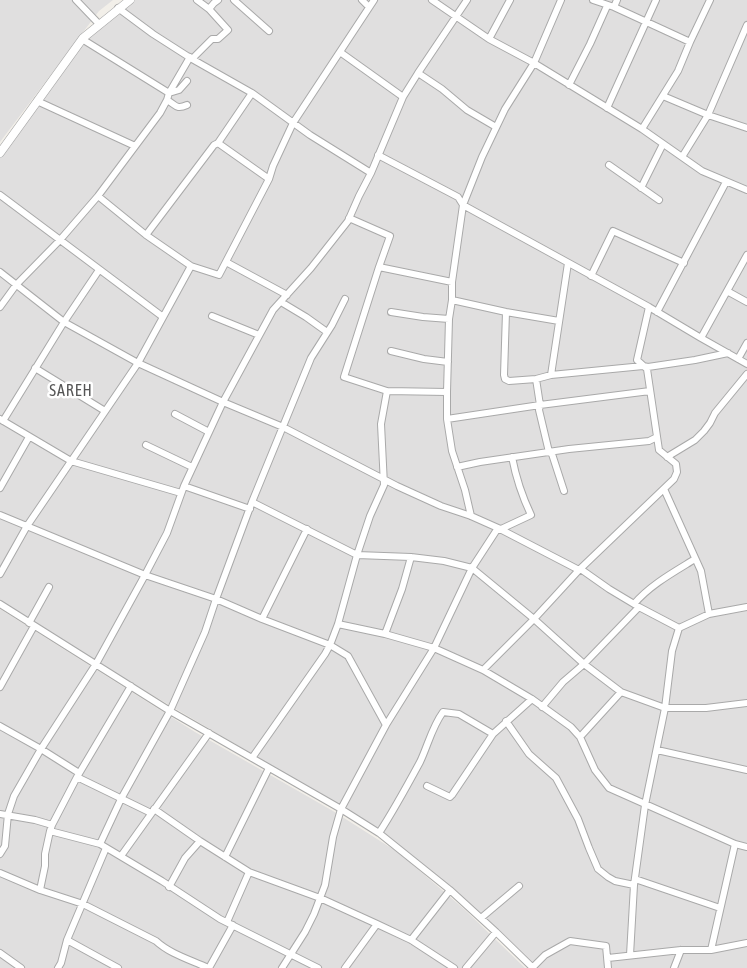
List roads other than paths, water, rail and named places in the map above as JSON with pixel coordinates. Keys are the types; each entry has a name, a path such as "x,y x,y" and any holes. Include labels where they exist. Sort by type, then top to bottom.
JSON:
{"street":[{"path":"76,0 99,24"},
{"path":"0,153 82,39 130,0"},
{"path":"0,307 16,285 60,240 98,196 160,113 169,93 191,58 212,39 218,39 228,30 209,9 197,0"},
{"path":"209,9 218,0"},
{"path":"234,0 269,31"},
{"path":"362,0 370,6"},
{"path":"98,196 146,235 191,266 219,275 269,179 293,123 374,0"},
{"path":"432,0 489,39 534,63 642,130 702,171 747,190"},
{"path":"0,854 8,814 14,796 41,749 96,664 167,534 192,467 223,402 273,310 311,268 349,218 403,97 467,0"},
{"path":"489,39 510,0"},
{"path":"471,516 465,490 452,451 447,419 446,392 452,282 462,205 496,127 534,63 561,0"},
{"path":"593,0 611,6 690,42"},
{"path":"569,85 611,6 617,0"},
{"path":"607,108 656,0"},
{"path":"642,130 678,71 710,0"},
{"path":"118,8 153,34 252,93 330,148 371,172"},
{"path":"682,157 708,114 747,25"},
{"path":"82,39 169,93 179,90 186,81"},
{"path":"340,52 403,97"},
{"path":"418,73 442,89 467,110 496,127"},
{"path":"146,235 218,142 252,93"},
{"path":"663,96 747,128"},
{"path":"167,100 177,108 187,105"},
{"path":"37,101 135,146"},
{"path":"218,142 269,179"},
{"path":"641,188 663,144"},
{"path":"378,155 458,197 462,205 649,307 747,364"},
{"path":"609,165 659,200"},
{"path":"657,312 726,182"},
{"path":"0,195 163,317"},
{"path":"349,218 390,236 344,377 387,391 446,392"},
{"path":"591,276 613,231 684,262"},
{"path":"701,338 747,255"},
{"path":"226,262 287,295"},
{"path":"551,375 568,263"},
{"path":"0,574 27,526 138,363 191,266"},
{"path":"379,267 452,282"},
{"path":"99,270 1,420 71,461 181,493"},
{"path":"0,272 64,322 138,363 283,427 441,506 498,528 582,570 637,606 679,628"},
{"path":"727,291 747,302"},
{"path":"58,968 121,799 170,711 206,632 216,599 252,502 311,358 345,300"},
{"path":"452,300 506,312 560,320"},
{"path":"281,302 327,332"},
{"path":"483,670 579,570 674,479 677,472 676,464 659,450 646,369 637,360 649,307"},
{"path":"391,312 449,319"},
{"path":"506,312 504,375 505,379 509,381 536,379 551,375 648,367 728,353"},
{"path":"212,316 260,335"},
{"path":"738,360 747,344"},
{"path":"391,350 424,359 448,362"},
{"path":"35,368 105,411"},
{"path":"667,456 695,440 704,431 715,413 747,374"},
{"path":"536,379 539,410 549,452 552,454 564,491"},
{"path":"252,758 325,654 338,624 357,555 370,516 384,485 381,424 387,391"},
{"path":"447,419 650,391"},
{"path":"175,414 209,432"},
{"path":"0,488 29,437"},
{"path":"457,468 512,457 649,441 657,437"},
{"path":"146,445 192,467"},
{"path":"282,968 305,932 320,898 333,838 342,809 386,725 434,648 472,568 498,528 531,515 515,474 512,457"},
{"path":"184,486 250,509"},
{"path":"664,489 701,571 709,614"},
{"path":"252,502 357,555 411,557 444,561 472,568 534,619 584,664 621,692 665,708 706,708 747,703"},
{"path":"0,515 145,575 216,599 330,645 348,656 386,725"},
{"path":"262,619 307,530"},
{"path":"385,634 402,589 411,557"},
{"path":"542,707 563,682 584,664 637,606 638,599 695,559"},
{"path":"0,687 49,588"},
{"path":"0,604 170,711 342,809 379,833 450,890 532,968 545,955 570,941 606,946 608,968"},
{"path":"630,955 634,882 646,805 665,708 672,651 679,628 709,614 747,607"},
{"path":"338,624 385,634 434,648 483,670 532,699 571,727 580,737 595,770 609,788 735,844 747,847"},
{"path":"40,890 51,828 78,775 131,686"},
{"path":"580,737 621,692"},
{"path":"426,786 450,796 452,795 494,734 532,699"},
{"path":"379,833 396,808 443,712 459,714 494,734"},
{"path":"506,721 529,754 556,778 578,819 598,869 615,881 634,882 720,908"},
{"path":"0,726 41,749 78,775 121,799 152,811 249,872 320,898 377,924 411,940 454,968"},
{"path":"121,856 209,733"},
{"path":"657,750 747,770"},
{"path":"226,857 269,768"},
{"path":"0,814 35,820 51,828 103,846 230,924 318,968"},
{"path":"169,887 185,858 200,841"},
{"path":"711,950 735,844"},
{"path":"0,873 40,890 83,904 149,937 171,951 209,968 230,924 249,872"},
{"path":"481,918 519,886"},
{"path":"411,940 450,890"},
{"path":"345,968 377,924"},
{"path":"466,968 496,932"},
{"path":"67,940 118,968"},
{"path":"608,958 681,950 711,950 747,943"},
{"path":"676,967 681,950"},
{"path":"0,953 21,968"}],"district":[{"name":"SAREH","path":"71,391"}]}
